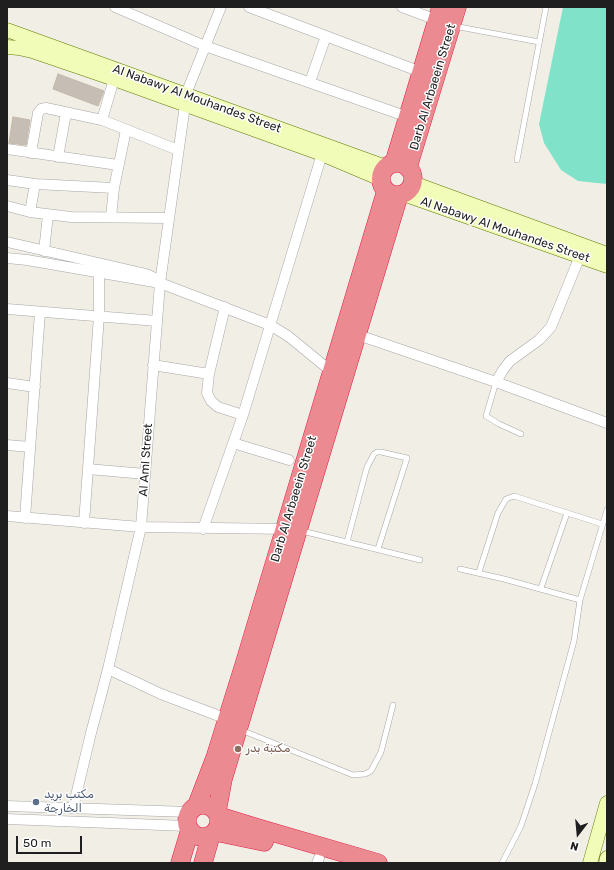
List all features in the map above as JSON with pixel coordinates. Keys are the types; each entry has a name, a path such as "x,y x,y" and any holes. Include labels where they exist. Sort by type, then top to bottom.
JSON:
{"highway":[{"name":"Darb Al Arbaeein Street","path":"292,530 332,372 396,180 408,117 421,72 443,17 457,7"},
{"name":"Darb Al Arbaeein Street","path":"203,863 216,823 233,724 292,530 358,335 396,180 443,17"},
{"name":"Darb Al Arbaeein Street","path":"180,863 191,818 213,764 233,724"},
{"path":"205,804 212,806 216,823 206,837 200,837 194,834 191,818 205,804"},
{"path":"216,823 256,840 318,860 335,863"},
{"path":"216,823 251,826 378,863"}],"street":[{"path":"115,7 205,46 408,117"},
{"name":"Al Aml Street","path":"82,821 78,809 91,732 108,669 141,527 160,283 186,100 205,46 221,7"},
{"path":"249,7 421,72"},
{"path":"402,7 443,17"},
{"name":"Al Nabawy Al Mouhandes Street","path":"7,30 322,154 607,254"},
{"path":"7,36 7,46"},
{"path":"310,82 326,36"},
{"name":"Al Nabawy Al Mouhandes Street","path":"7,46 32,51 114,79 186,100 396,180 607,266"},
{"path":"102,120 114,79"},
{"path":"31,153 38,113 46,108 102,120 178,150"},
{"path":"58,157 66,112"},
{"path":"111,218 114,188 126,130"},
{"path":"7,149 118,165"},
{"path":"203,529 243,415 322,154"},
{"path":"7,180 35,184 114,188"},
{"path":"30,212 35,184"},
{"path":"7,206 30,212 71,217 169,218"},
{"path":"44,251 48,215"},
{"path":"7,242 142,273 156,279 160,283"},
{"path":"496,382 510,361 540,340 551,327 580,256"},
{"path":"7,258 28,260 160,283 270,325 288,336 332,372"},
{"path":"84,523 99,316 99,272"},
{"path":"225,307 209,374 207,393 211,401 218,407 243,415"},
{"path":"7,309 157,322"},
{"path":"25,518 40,312"},
{"path":"358,335 496,382 607,423"},
{"path":"153,365 209,374"},
{"path":"7,383 35,387"},
{"path":"233,443 288,460"},
{"path":"7,445 30,447"},
{"path":"88,469 145,474"},
{"path":"7,516 141,527 292,530"},
{"path":"108,669 161,694 233,724"},
{"path":"590,863 607,803"},
{"path":"7,806 78,809 191,818"},
{"path":"57,808 57,820"},
{"path":"7,819 82,821 191,818"},
{"path":"606,863 607,858"}],"lane":[{"path":"517,160 546,7"},
{"path":"443,17 540,42"},
{"path":"496,382 486,416 521,434"},
{"path":"347,542 369,462 374,454 381,452 407,458 378,549"},
{"path":"479,572 498,513 506,499 514,496 602,524"},
{"path":"502,863 521,826 534,784 574,641 580,600 607,510"},
{"path":"541,588 567,513"},
{"path":"292,530 420,560"},
{"path":"460,569 479,572 541,588 580,600"},
{"path":"233,724 353,775 365,774 371,771 382,752 393,705"}],"green space":[{"path":"563,7 607,7 607,184 578,181 561,170 544,143 539,124"}],"building":[{"path":"58,74 104,91 98,106 53,89"},
{"path":"13,117 30,120 26,145 9,143"}],"place":[{"name":"مكتبة بدر","path":"238,749"},
{"name":"مكتب بريد الخارجة","path":"36,802"}]}
